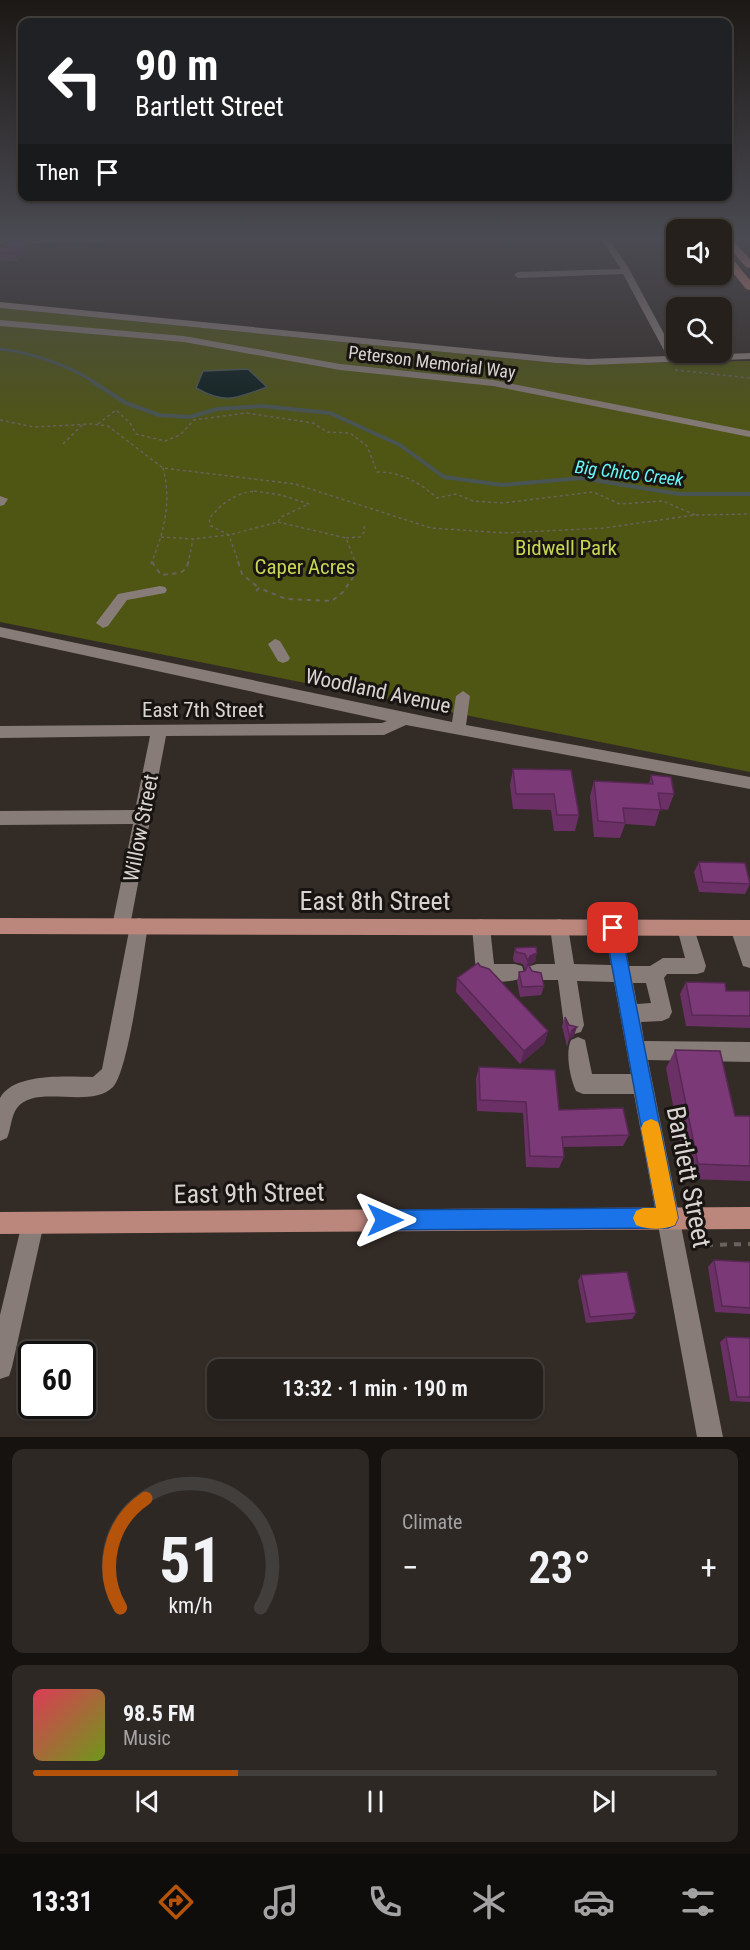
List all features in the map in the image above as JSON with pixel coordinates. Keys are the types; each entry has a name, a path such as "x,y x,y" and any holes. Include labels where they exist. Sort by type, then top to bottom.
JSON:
{"main road":[{"name":"East 8th Street","path":"0,926 745,928"},
{"name":"East 9th Street","path":"0,1223 750,1218"}],"street":[{"path":"11,306 556,360 666,360"},
{"path":"645,306 666,347"},
{"name":"Peterson Memorial Way","path":"0,323 184,339 340,367 493,383 750,434"},
{"path":"732,357 750,356"},
{"path":"103,623 123,597 160,590"},
{"name":"Woodland Avenue","path":"0,632 404,719 750,783"},
{"path":"274,644 283,658"},
{"path":"458,729 463,696"},
{"name":"East 7th Street","path":"0,732 384,729 404,719"},
{"name":"Willow Street","path":"0,1131 6,1108 22,1091 95,1087 105,1083 112,1072 144,817 159,731"},
{"path":"0,818 144,817"},
{"path":"481,927 485,972 516,972"},
{"path":"559,927 574,1025"},
{"name":"Bartlett Street","path":"613,928 710,1437"},
{"path":"537,972 654,975 663,966 697,966 686,928"},
{"path":"745,928 750,960"},
{"path":"629,1013 662,1012 654,975"},
{"path":"578,1047 583,1084 642,1084"},
{"path":"636,1050 750,1052"},
{"path":"0,1367 33,1223"}],"path":[{"path":"677,370 750,378"},
{"path":"98,424 116,410 130,423 136,434 165,441 180,435 194,420 246,413 313,423 327,432 350,433 367,446 377,472 390,471 422,484 437,498 456,494 473,501 503,503 593,492 620,504 663,501 695,515"},
{"path":"0,420 34,427 83,424 111,427 163,468 295,484 421,526 450,530 505,533 604,528 695,515 750,514"},
{"path":"63,444 83,424"},
{"path":"163,468 168,484 168,506 161,537 151,564 161,575 180,573 187,568 193,539"},
{"path":"278,522 281,517 309,504 250,490 239,493 213,512 209,519 211,526 229,535 242,574 258,589 286,599 332,601 343,592 358,570 346,538"},
{"path":"161,537 209,538 278,522 346,538 360,537 365,531 364,526"},
{"path":"706,1245 750,1244"}],"green space":[{"name":"Bidwell Park","path":"0,308 566,364 750,361 750,772 0,622"}],"water":[{"path":"248,369 267,387 231,398 215,397 196,388 203,371"}],"building":[{"path":"513,769 571,770 579,815 557,815 554,794 516,794"},
{"path":"651,775 671,777 674,794 658,793 661,810 623,808 625,823 598,821 594,781 653,784"},
{"path":"699,862 745,863 750,884 703,882"},
{"path":"536,947 537,953 530,956 528,961 525,954 516,952 515,948"},
{"path":"478,963 489,969 548,1031 524,1051 457,978"},
{"path":"528,964 532,971 541,973 544,986 522,987 519,972 525,971"},
{"path":"686,982 725,983 726,991 750,991 750,1016 692,1015"},
{"path":"565,1017 569,1025 577,1027 572,1030 570,1038"},
{"path":"675,1050 720,1051 735,1116 750,1116 750,1166 698,1164"},
{"path":"479,1067 555,1070 559,1110 623,1108 629,1135 562,1137 564,1157 530,1156 526,1102 480,1100"},
{"path":"714,1260 750,1262 750,1308 722,1306"},
{"path":"627,1272 636,1313 590,1317 581,1275"},
{"path":"726,1337 750,1338 750,1397 737,1397"}],"waterway":[{"name":"Big Chico Creek","path":"0,349 25,353 50,361 96,383"},
{"name":"Big Chico Creek","path":"93,382 126,403 159,415 190,417 217,409 262,406 330,413 400,445 444,477 502,485 581,478 679,494 750,494"}],"slow traffic":[{"path":"643,1218 668,1218 651,1128"}],"route":[{"path":"385,1220 668,1218 613,928"}],"park label":[{"name":"Caper Acres","path":"305,567"}]}
